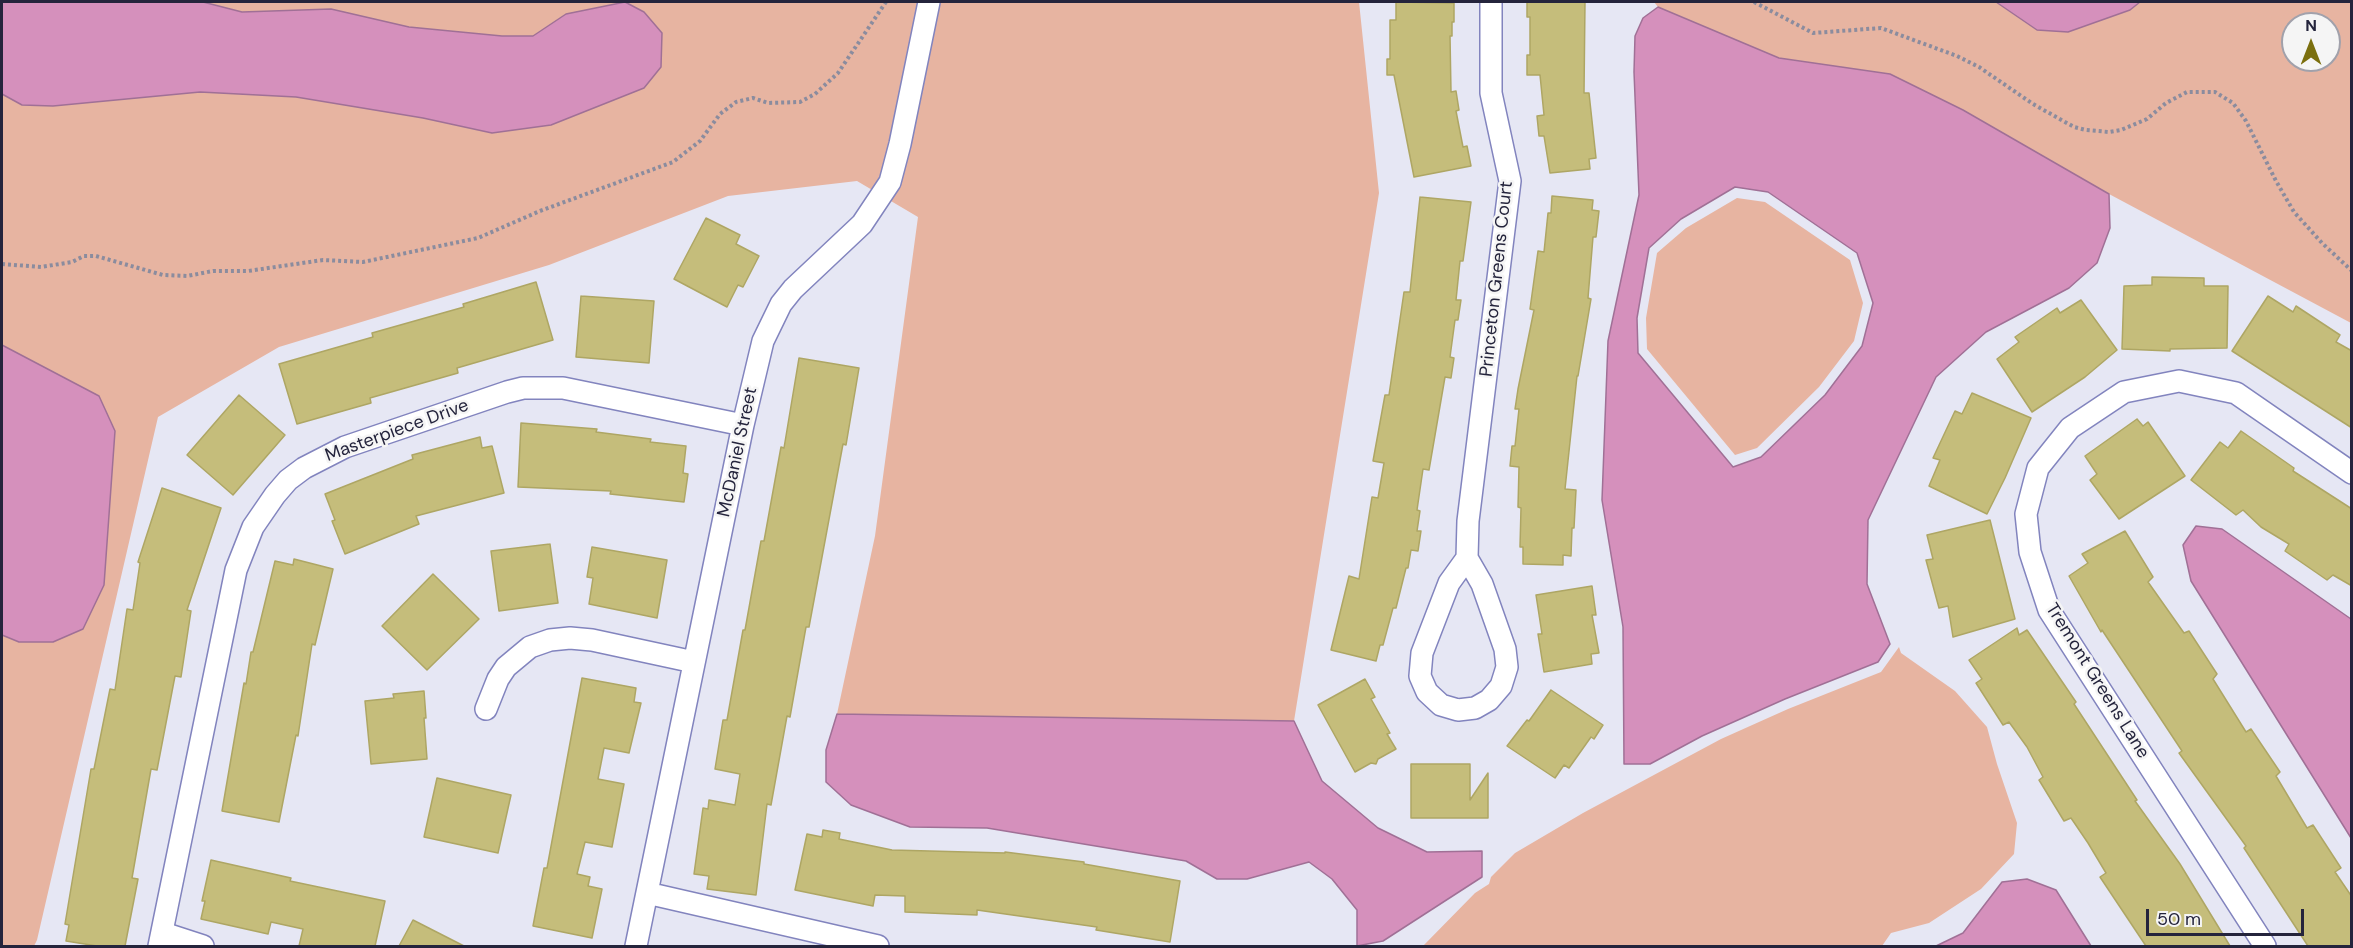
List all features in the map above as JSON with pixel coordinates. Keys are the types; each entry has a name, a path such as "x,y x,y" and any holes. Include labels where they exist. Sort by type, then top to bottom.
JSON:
{"street":[{"name":"McDaniel Street","path":"636,946 743,425 763,341 781,304 804,277 862,224 890,182 929,2"},
{"name":"Princeton Greens Court","path":"1467,558 1468,521 1510,181 1491,93 1491,2"},
{"name":"Tremont Greens Lane","path":"2265,946 2049,610 2030,552 2026,514 2038,468 2070,428 2124,392 2179,381 2236,393 2352,473"},
{"name":"Masterpiece Drive","path":"161,940 236,570 253,527 288,480 304,468 345,447 523,388 563,388 743,425"},
{"path":"1467,558 1482,584 1504,649 1507,667 1501,686 1489,700 1475,708 1458,710 1441,705 1426,692 1420,676 1422,653 1449,583 1467,558"},
{"path":"486,709 498,679 506,667 530,647 550,640 570,638 592,640 694,662"},
{"path":"646,893 878,946"},
{"path":"161,940 203,946"}],"path":[{"path":"2,264 41,267 72,262 84,256 96,256 163,275 187,276 213,271 248,271 323,260 363,262 478,238 540,211 673,162 700,141 720,114 736,102 753,98 768,104 800,102 815,94 838,73 886,2"},
{"path":"1754,2 1813,33 1881,28 1957,56 1979,67 2033,104 2074,127 2086,130 2109,132 2121,130 2134,126 2187,92 2215,92 2233,104 2246,121 2294,212 2352,271"}],"shaded area":[{"path":"2,2 1359,2 1379,193 1294,721 837,714 875,536 918,217 857,181 728,196 549,265 279,347 158,417 37,940 34,946 2,946"},
{"path":"2,2 203,2 242,12 331,9 409,27 502,36 533,36 566,14 625,2 644,12 662,33 661,67 644,88 551,125 492,133 423,118 296,97 200,92 53,106 22,105 2,94"},
{"path":"1654,2 2351,2 2351,323 2109,194 1963,110 1890,74 1779,58 1658,7"},
{"path":"1996,2 2140,2 2130,10 2068,32 2037,30"},
{"path":"1658,7 1779,58 1890,74 1963,110 2109,194 2110,228 2097,263 2069,288 1986,332 1936,377 1868,520 1867,584 1890,644 1878,662 1785,699 1702,736 1650,764 1624,764 1623,627 1602,500 1608,341 1639,195 1634,72 1635,36 1643,18","holes":["1735,187 1768,192 1857,253 1873,303 1862,346 1825,395 1761,457 1733,467 1638,353 1637,318 1649,248 1681,219"]},
{"path":"1737,198 1765,202 1850,260 1863,303 1854,341 1819,387 1757,448 1735,455 1647,349 1646,318 1657,253 1686,228"},
{"path":"2,345 99,396 115,431 104,585 83,629 53,642 19,642 2,635"},
{"path":"2196,526 2222,529 2351,619 2351,838 2191,581 2183,545"},
{"path":"1899,647 1901,653 1955,691 1987,727 2017,823 2014,854 1981,889 1929,923 1891,933 1882,946 1423,946 1475,893 1489,884 1491,877 1515,853 1583,813 1721,739 1881,672"},
{"path":"837,714 1294,721 1322,781 1378,828 1427,852 1482,851 1482,877 1383,941 1357,946 1357,910 1332,879 1309,862 1247,879 1217,879 1186,861 987,828 910,827 851,805 826,782 826,750"},
{"path":"2027,879 2056,890 2091,946 1936,946 1963,933 2002,882"}],"building":[{"path":"1396,2 1454,3 1454,22 1452,22 1452,36 1450,36 1451,92 1456,91 1459,110 1456,111 1463,147 1467,146 1471,166 1414,177 1394,75 1387,75 1387,59 1390,59 1390,20 1396,20"},
{"path":"1527,2 1585,2 1584,93 1589,93 1596,158 1589,159 1590,169 1550,173 1544,136 1539,136 1537,116 1544,115 1540,75 1527,75 1527,55 1530,55 1530,17 1527,17"},
{"path":"1552,196 1593,200 1592,210 1599,211 1596,237 1593,237 1588,298 1591,299 1577,376 1565,489 1576,490 1574,528 1572,528 1571,556 1563,555 1563,565 1523,564 1523,547 1520,547 1521,508 1518,507 1519,467 1510,466 1512,446 1515,446 1519,409 1515,409 1518,389 1534,310 1530,309 1538,251 1544,252"},
{"path":"1420,197 1471,202 1463,261 1460,261 1456,300 1461,300 1458,320 1455,320 1450,357 1454,358 1451,378 1445,377 1429,470 1423,469 1417,510 1420,511 1417,531 1421,531 1418,551 1411,550 1396,608 1393,608 1376,661 1331,650 1349,576 1359,579 1372,497 1378,498 1384,463 1373,461 1385,395 1389,395 1404,292 1410,292"},
{"path":"706,218 740,235 736,244 759,256 743,287 738,285 727,307 674,279"},
{"path":"2152,277 2204,278 2204,286 2228,286 2227,348 2170,349 2170,351 2122,349 2124,286 2152,285"},
{"path":"536,282 553,340 457,368 458,373 370,398 371,403 297,424 279,364 373,337 372,333 464,307 463,304"},
{"path":"581,296 654,301 649,363 576,357"},
{"path":"2268,296 2293,312 2296,306 2340,335 2336,342 2352,351 2352,428 2232,351"},
{"path":"2081,300 2117,350 2085,377 2032,412 1997,359 2019,342 2015,337 2057,308 2060,313"},
{"path":"799,358 859,368 846,445 843,444 809,627 806,627 790,717 787,716 771,805 767,804 756,895 707,889 709,876 694,874 703,808 708,809 709,800 735,805 740,774 715,769 723,720 727,720 761,541 764,541 781,447 784,448"},
{"path":"1972,393 2031,418 1987,514 1929,486 1940,460 1933,458 1955,411 1962,414"},
{"path":"239,395 285,435 233,495 187,455"},
{"path":"2137,419 2143,426 2148,422 2185,476 2119,519 2090,480 2097,474 2085,456"},
{"path":"521,423 597,429 596,432 686,446 683,473 688,474 684,502 610,494 611,491 518,487"},
{"path":"2241,431 2294,468 2293,471 2352,509 2352,586 2333,575 2327,580 2285,551 2289,544 2261,527 2243,510 2236,515 2191,480 2220,442 2228,448"},
{"path":"480,437 482,448 492,446 504,493 416,516 419,524 345,554 332,521 335,520 325,494 413,459 412,455"},
{"path":"162,488 221,508 187,610 191,611 181,677 175,676 157,770 151,769 132,878 138,879 125,946 97,946 66,941 69,925 65,924 91,769 94,769 110,689 115,690 127,609 133,610 140,563 138,562"},
{"path":"1990,520 2015,619 1953,637 1948,606 1939,608 1926,560 1933,559 1927,535"},
{"path":"2125,531 2153,577 2148,582 2184,633 2189,631 2217,674 2213,679 2246,732 2251,729 2280,772 2276,776 2307,828 2313,825 2341,868 2335,872 2352,897 2352,946 2308,946 2244,848 2246,846 2179,753 2182,751 2102,630 2101,632 2069,576 2088,563 2082,554"},
{"path":"550,544 558,603 499,611 491,551"},
{"path":"592,547 667,560 657,618 589,604 593,578 587,577"},
{"path":"294,559 333,569 315,645 312,644 298,736 296,735 279,822 222,811 244,683 246,684 251,652 253,652 275,561 293,565"},
{"path":"433,574 479,619 427,670 382,626"},
{"path":"1592,586 1596,615 1592,615 1599,653 1591,654 1592,664 1544,672 1538,634 1542,634 1536,595"},
{"path":"2017,628 2019,635 2027,630 2076,702 2074,704 2137,800 2135,801 2180,864 2230,946 2146,946 2100,877 2106,873 2088,843 2071,818 2064,821 2039,780 2043,777 2027,747 2009,722 2003,725 1976,683 1982,679 1969,660"},
{"path":"582,678 636,688 634,702 641,703 629,753 604,748 598,779 624,784 612,847 585,842 577,874 590,877 588,886 602,889 592,938 533,926 544,868 547,868"},
{"path":"1365,679 1375,697 1371,699 1396,749 1378,759 1376,764 1371,763 1355,772 1318,705"},
{"path":"1551,690 1603,725 1594,739 1591,737 1569,768 1564,765 1555,778 1507,746 1527,720 1529,721"},
{"path":"424,691 427,759 371,764 365,701 394,698 393,694"},
{"path":"1411,764 1470,764 1470,800 1488,773 1488,818 1411,818"},
{"path":"437,778 511,795 498,853 424,837"},
{"path":"823,830 840,833 839,839 892,850 1005,852 1084,862 1084,864 1180,881 1170,942 1096,930 1097,927 977,910 977,915 905,912 905,896 875,895 873,906 795,890 807,834 822,837"},
{"path":"211,860 291,878 290,881 385,901 375,946 299,946 303,929 271,922 268,934 201,919 205,901 202,901"},
{"path":"413,920 464,946 399,946"}]}
